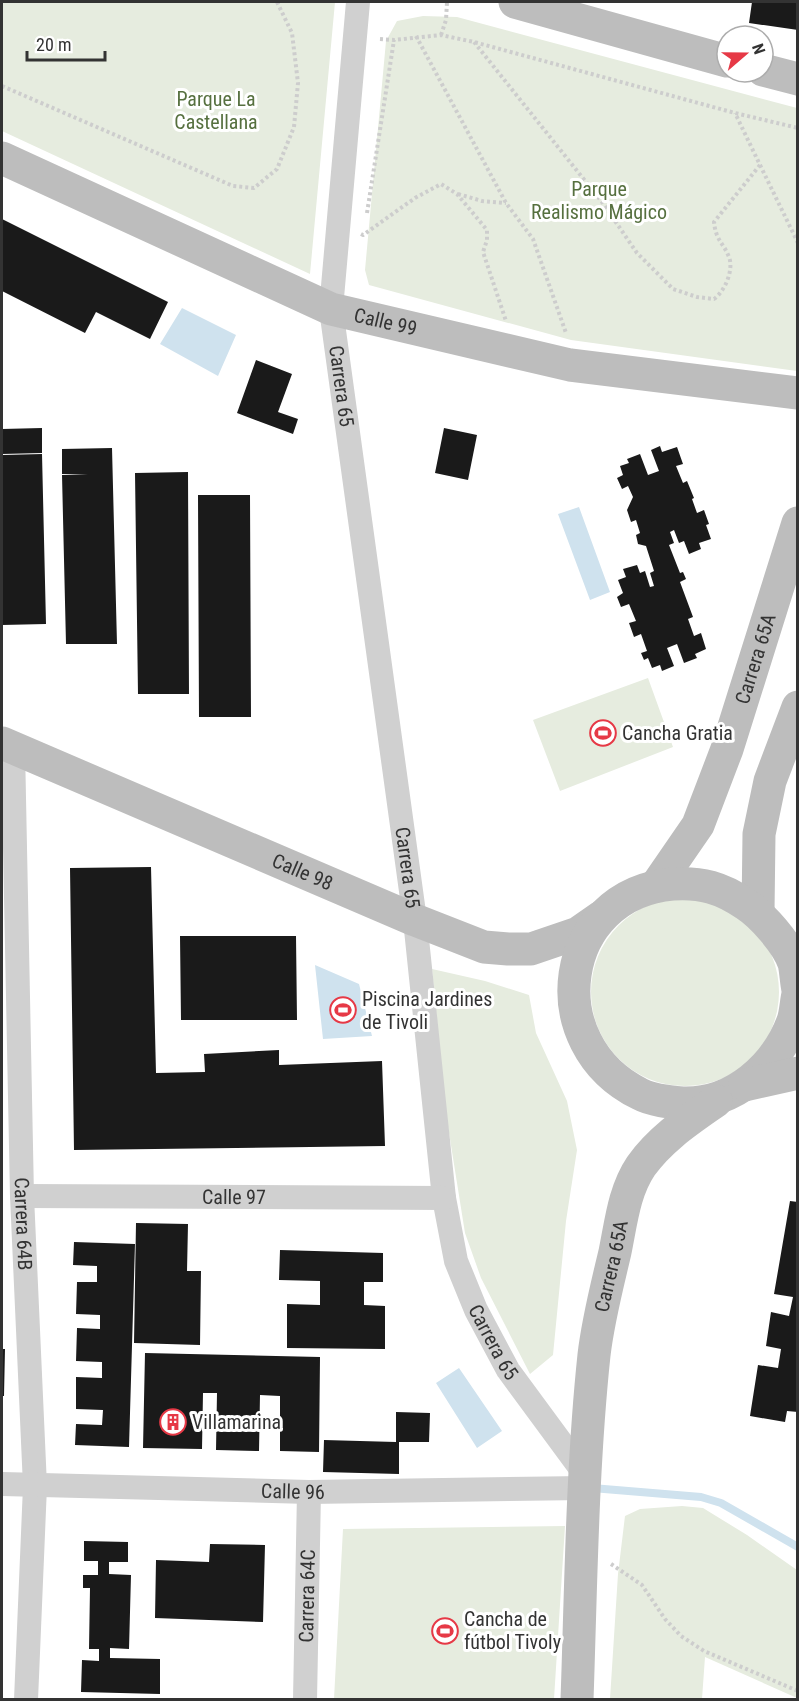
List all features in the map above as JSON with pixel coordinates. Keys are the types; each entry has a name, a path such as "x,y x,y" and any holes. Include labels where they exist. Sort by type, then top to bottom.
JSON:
{"street":[{"name":"Carrera 65","path":"358,2 331,309 414,920 444,1198 456,1261 476,1310 508,1370 585,1482"},
{"path":"515,2 715,58"},
{"path":"775,73 798,79"},
{"name":"Calle 99","path":"2,158 331,309 570,365 798,393"},
{"name":"Carrera 65A","path":"656,886 698,825 727,749 798,523"},
{"path":"758,912 759,834 770,781 798,707"},
{"name":"Calle 98","path":"7,746 414,920 484,947 508,950 531,949 578,933 630,896 656,886 692,883 710,887 727,892 758,912 775,933 797,978"},
{"name":"Carrera 64B","path":"7,746 22,1196 35,1486 26,1700"},
{"path":"607,912 590,934 578,959 573,986 575,1014 584,1040 598,1063 618,1082 642,1096 669,1102 696,1103 798,1073"},
{"name":"Carrera 65A","path":"585,1482 594,1353 629,1188 641,1167 656,1148 678,1128 734,1091 767,1065 793,1020 797,978"},
{"name":"Calle 97","path":"22,1196 444,1198"},
{"path":"578,1700 585,1482"},
{"name":"Calle 96","path":"2,1484 309,1492 585,1482"},
{"name":"Carrera 64C","path":"305,1700 309,1492"}],"path":[{"path":"2,86 233,186 254,188 277,169 294,127 298,83 292,33 277,2"},
{"path":"441,35 446,20 447,2"},
{"path":"355,37 394,40 441,35 798,128"},
{"path":"416,36 506,203 533,239 569,342"},
{"path":"362,244 394,40"},
{"path":"474,42 602,202 637,253 673,289 697,297 714,299 720,295 730,271 729,257 720,243 714,222 760,165"},
{"path":"735,113 798,243"},
{"path":"363,235 415,198 441,184 458,194 482,201 506,203"},
{"path":"458,194 487,230 483,252 507,322"},
{"path":"338,226 363,235"},
{"path":"608,1562 642,1585 665,1619 681,1636 704,1651 798,1691"}],"green space":[{"name":"Parque La Castellana","path":"2,2 335,2 310,274 2,131"},
{"name":"Parque Realismo Mágico","path":"423,16 457,17 797,108 797,371 571,340 369,285 365,270 386,41 397,21"},
{"name":"Cancha Gratia","path":"648,678 673,747 560,791 533,720"},
{"path":"685,898 721,905 745,919 758,932 772,956 779,992 772,1028 758,1052 745,1065 721,1079 685,1086 649,1079 625,1065 612,1052 598,1028 591,992 598,956 612,932 625,919 649,905"},
{"path":"432,969 485,981 529,995 536,1033 567,1101 577,1150 566,1221 553,1355 530,1374 481,1278 465,1233 446,1114"},
{"path":"682,1506 703,1508 797,1570 797,1698 705,1657 702,1699 610,1699 618,1574 625,1516 640,1509"},
{"name":"Cancha de fútbol Tivoly","path":"565,1526 554,1699 334,1699 343,1529"}],"water":[{"path":"182,308 236,335 218,376 160,344"},
{"path":"579,507 610,592 590,600 558,514"},
{"name":"Piscina Jardines de Tivoli","path":"315,965 359,984 372,1036 323,1039"},
{"path":"459,1368 502,1431 477,1448 436,1383"}],"building":[{"path":"752,2 798,2 798,30 775,27 775,24 749,23"},
{"path":"2,219 168,302 150,339 96,312 85,333 2,291"},
{"path":"256,360 292,374 278,412 298,419 293,434 237,413"},
{"path":"42,428 42,453 2,454 2,429"},
{"path":"444,428 477,435 468,480 435,473"},
{"path":"660,446 662,452 677,447 683,464 676,466 683,483 687,481 697,513 704,510 711,539 699,543 701,549 689,554 684,541 679,543 674,530 670,532 674,543 669,545 680,573 683,572 686,579 680,582 693,617 688,619 694,636 701,633 706,649 695,654 697,658 684,663 677,644 667,648 674,666 662,671 660,665 652,668 648,658 644,660 641,653 647,651 641,634 634,637 629,623 636,621 629,604 621,607 617,597 623,593 618,580 626,577 623,569 637,565 640,573 645,571 650,587 654,586 650,573 654,571 646,546 638,544 636,535 640,533 636,520 631,522 627,510 633,497 628,486 622,489 617,478 623,475 620,466 629,463 627,459 640,454 648,475 659,471 651,450"},
{"path":"112,448 117,644 66,644 62,475 88,474 62,474 62,449"},
{"path":"42,454 46,624 2,625 2,455"},
{"path":"188,472 189,694 138,694 135,473"},
{"path":"198,495 250,495 251,717 199,717"},
{"path":"151,867 156,1073 205,1072 204,1054 279,1050 279,1065 382,1061 385,1146 74,1150 70,868"},
{"path":"180,936 296,936 297,1020 181,1020"},
{"path":"790,1201 798,1202 798,1412 787,1411 785,1422 750,1416 758,1365 778,1368 781,1349 766,1346 771,1312 789,1316 793,1297 774,1294"},
{"path":"136,1223 188,1224 187,1271 201,1271 200,1345 134,1343"},
{"path":"74,1242 135,1244 129,1447 75,1445 76,1424 102,1425 103,1410 76,1409 76,1377 102,1378 102,1362 76,1361 77,1328 100,1329 100,1315 76,1314 77,1282 97,1282 97,1266 73,1265"},
{"path":"280,1250 383,1253 383,1282 364,1282 364,1305 385,1306 385,1349 287,1348 287,1304 320,1305 320,1281 279,1280"},
{"path":"2,1349 5,1349 4,1396 2,1396"},
{"name":"Villamarina","path":"145,1353 320,1357 319,1452 280,1451 280,1396 260,1395 259,1451 216,1450 217,1393 203,1393 202,1449 143,1448"},
{"path":"396,1412 430,1413 429,1442 399,1442 399,1474 323,1472 324,1440 396,1442"},
{"path":"84,1541 128,1542 128,1562 109,1562 109,1574 131,1575 129,1649 110,1648 110,1658 160,1659 160,1694 81,1692 82,1660 99,1661 99,1649 89,1649 90,1588 83,1588 83,1575 98,1575 98,1561 84,1561"},
{"path":"210,1544 265,1545 263,1622 155,1618 156,1560 209,1562"}],"waterway":[{"path":"592,1488 701,1497 721,1503 798,1547"}],"place":[{"name":"Cancha Gratia","path":"603,733"},
{"name":"Piscina Jardines de Tivoli","path":"343,1010"},
{"name":"Villamarina","path":"173,1422"},
{"name":"Cancha de fútbol Tivoly","path":"445,1631"}]}
